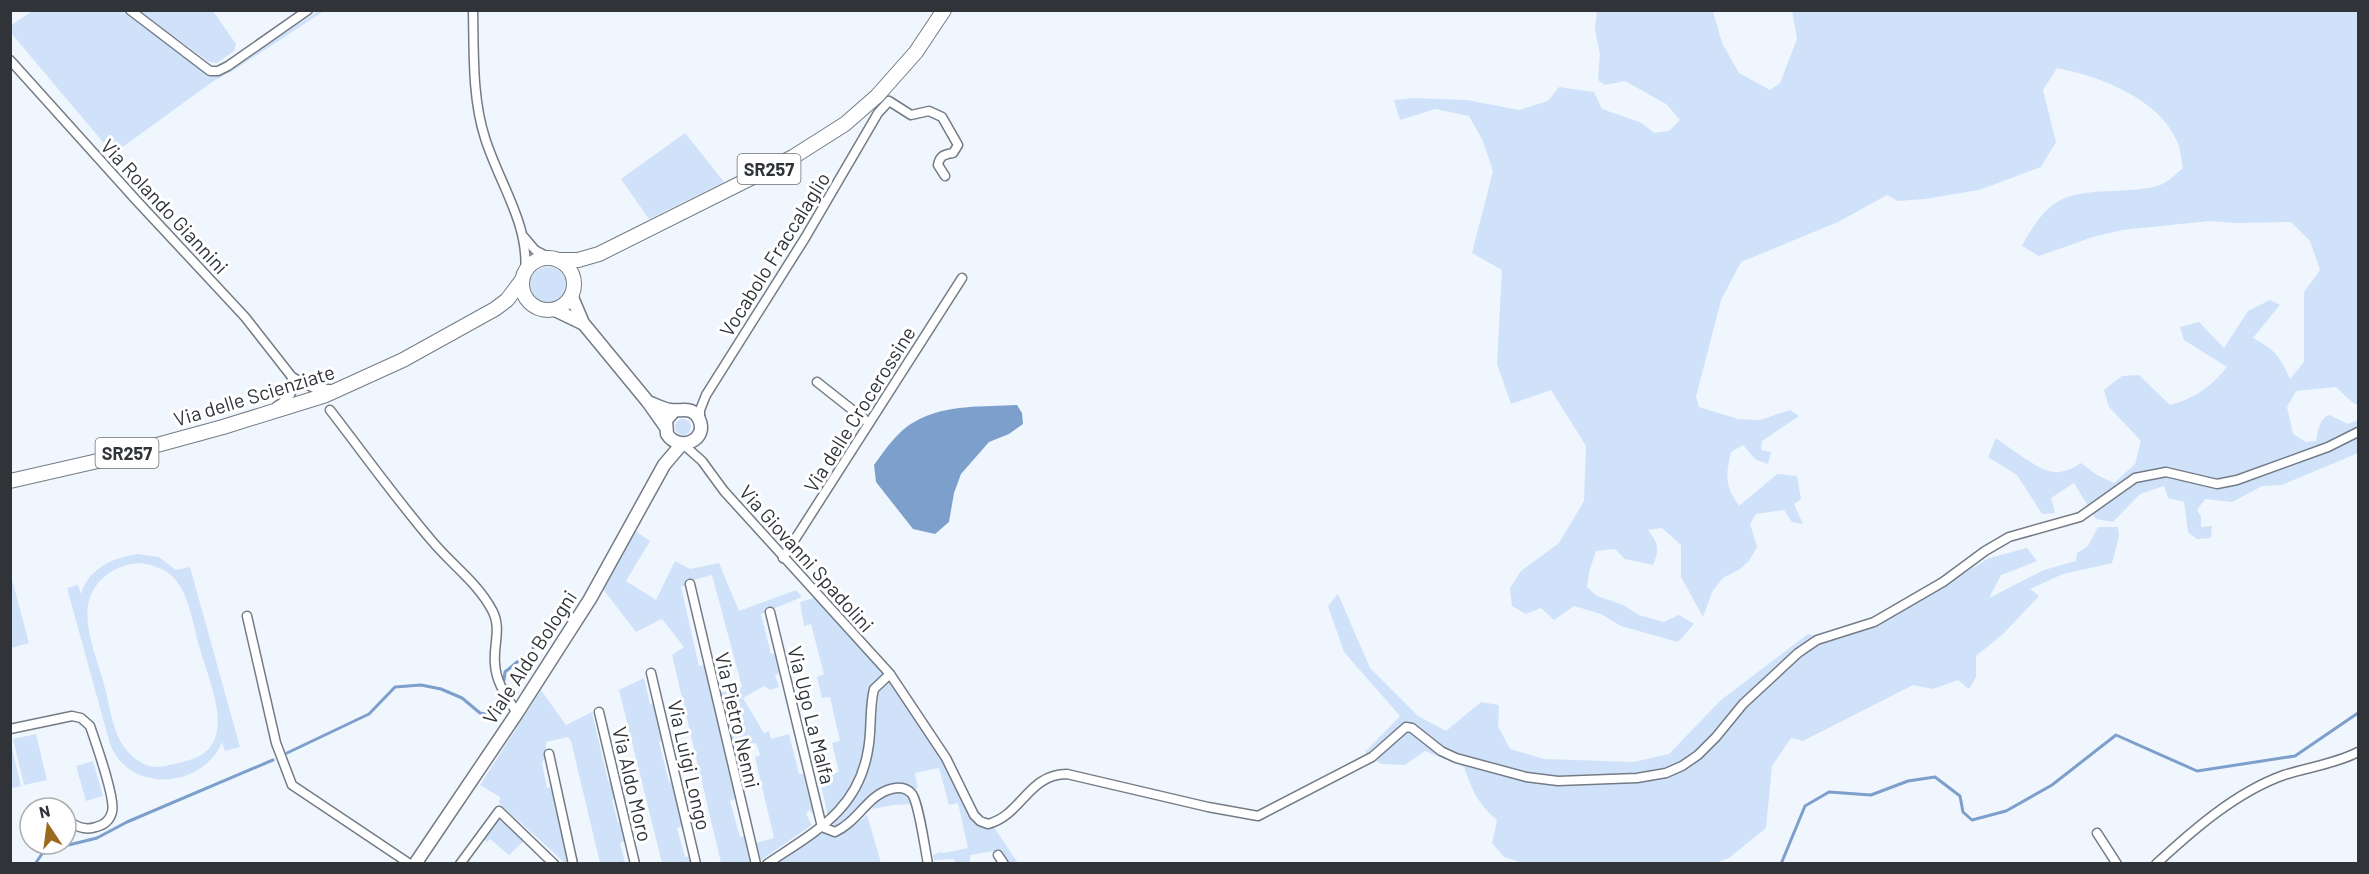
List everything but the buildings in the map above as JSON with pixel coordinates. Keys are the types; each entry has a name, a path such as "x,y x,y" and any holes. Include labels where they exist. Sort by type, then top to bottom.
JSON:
{"main road":[{"name":"SR257","path":"524,276 536,262 554,259 579,260 599,254 793,157 836,129 877,96 916,52 944,10"},
{"name":"SR257","path":"536,307 553,309 564,304 584,267 599,254"},
{"path":"554,259 570,270 572,291 583,323 648,402 672,441 683,445 697,438 700,433 700,421 694,412 648,402"},
{"path":"524,276 525,296 536,307"},
{"name":"Via delle Scienziate","path":"10,481 92,462 243,420 307,401 358,382 495,309 507,300 524,276"},
{"name":"Via delle Scienziate","path":"495,309 513,305 536,307"},
{"path":"553,309 583,323"},
{"path":"666,430 666,420 679,410"},
{"name":"Viale Aldo Bologni","path":"664,465 667,449 666,430"},
{"name":"Viale Aldo Bologni","path":"415,864 518,713 590,599 664,465 683,445"}],"street":[{"path":"130,10 210,70 218,70 228,66 308,10"},
{"path":"472,10 479,115 485,138 524,237 526,259 524,276"},
{"name":"Via Rolando Giannini","path":"10,60 245,317 292,378 316,390 358,382"},
{"name":"Vocabolo Fraccalaglio","path":"706,395 805,238 878,113 889,101 911,116 929,111 942,117 958,145 953,153 943,155 939,159 938,165 945,176"},
{"path":"524,237 535,250 554,259"},
{"name":"Via delle Crocerossine","path":"783,558 962,278"},
{"path":"243,420 286,400 292,391 292,378"},
{"path":"817,382 869,423"},
{"path":"679,410 706,395"},
{"path":"700,421 700,410 706,395"},
{"path":"330,410 431,540 474,584 489,604 494,613 498,631 494,657 496,674 501,689 518,713"},
{"name":"Via Giovanni Spadolini","path":"683,445 702,461 724,491 783,558 890,674 946,758 974,815 980,821 988,824 1006,815 1044,779 1054,774 1067,774 1208,807 1258,816 1364,761 1406,728 1412,728 1441,751 1456,758 1511,774 1558,781 1637,778 1666,773 1698,755 1743,704 1798,653 1817,640 1874,622 1943,582 1985,551 2009,537 2079,517 2135,478 2166,472 2217,484 2237,480 2328,447 2358,432"},
{"name":"Via Giovanni Spadolini","path":"697,438 702,461"},
{"name":"Via Pietro Nenni","path":"690,584 756,864"},
{"name":"Via Ugo La Malfa","path":"770,612 822,827"},
{"path":"247,616 276,743 292,785 410,864"},
{"name":"Via Luigi Longo","path":"651,673 696,864"},
{"path":"767,864 822,827 840,811 856,788 868,751 874,689 890,674"},
{"name":"Via Aldo Moro","path":"599,712 635,864"},
{"path":"10,729 75,716 85,720 90,726 112,798 113,811 108,820 93,828 78,826"},
{"path":"2156,864 2206,822 2258,786 2284,775 2346,758 2358,752"},
{"path":"549,754 573,864"},
{"path":"822,827 835,832 847,826 876,797 892,788 903,788 912,795 916,804 928,864"},
{"path":"460,864 499,811 554,864"},
{"path":"2097,833 2117,864"},
{"path":"998,855 1004,864"}],"shaded area":[{"path":"32,11 122,11 207,74 215,75 226,72 318,11 324,11 212,82 113,154 11,33 10,26"},
{"path":"139,11 213,11 236,44 234,51 217,63 209,62"},
{"path":"1597,11 1713,11 1722,43 1739,73 1770,90 1780,83 1797,39 1792,11 2358,11 2358,405 2336,387 2296,391 2287,407 2293,434 2306,442 2316,441 2321,422 2329,415 2348,424 2358,420 2358,453 2282,485 2262,486 2232,502 2205,499 2197,510 2201,517 2201,527 2212,526 2211,538 2197,539 2188,532 2184,502 2168,498 2164,486 2140,494 2113,522 2096,519 2074,483 2051,498 2055,513 2042,514 2017,475 1988,457 1996,438 2040,468 2057,472 2065,471 2081,463 2097,475 2114,483 2135,464 2141,441 2109,407 2104,390 2122,376 2139,375 2170,405 2202,391 2227,367 2184,340 2180,327 2199,322 2224,348 2248,311 2270,300 2280,305 2253,338 2276,354 2290,379 2304,362 2304,292 2320,270 2310,241 2291,222 2210,221 2122,230 2093,237 2039,256 2022,246 2040,218 2058,202 2081,194 2154,187 2166,182 2183,168 2178,144 2168,126 2142,101 2108,83 2057,68 2043,90 2056,142 2041,167 1979,190 1898,201 1887,195 1838,222 1741,262 1721,300 1696,397 1699,407 1738,419 1760,420 1790,410 1799,416 1762,441 1761,450 1771,452 1768,464 1756,460 1743,445 1731,452 1728,480 1731,492 1739,506 1777,474 1797,476 1801,499 1794,504 1803,524 1792,522 1784,510 1756,514 1750,524 1757,547 1749,561 1723,578 1712,592 1703,617 1681,577 1681,545 1662,528 1648,530 1657,546 1657,555 1653,565 1625,559 1615,549 1596,551 1587,587 1597,596 1623,605 1639,615 1664,622 1679,615 1694,624 1678,642 1621,626 1601,614 1574,606 1554,620 1541,608 1526,614 1512,606 1510,588 1521,571 1559,543 1584,501 1586,446 1551,390 1511,404 1497,364 1502,270 1472,253 1493,171 1483,141 1469,116 1435,109 1400,120 1394,100 1414,98 1467,100 1519,110 1548,101 1559,87 1594,92 1602,109 1642,123 1654,133 1669,131 1680,120 1666,104 1625,81 1605,85 1598,80 1600,54 1595,30"},
{"path":"685,133 724,182 649,219 621,179"},
{"path":"548,267 560,273 566,285 560,297 548,303 536,297 530,285 536,273"},
{"path":"683,419 689,421 691,427 689,433 683,435 677,433 675,427 677,421"},
{"path":"2098,527 2118,527 2119,536 2112,563 2063,574 2030,589 2039,596 2003,634 1976,656 1976,677 1969,689 1958,680 1933,689 1913,685 1803,741 1791,738 1772,766 1766,828 1729,858 1715,863 1526,864 1504,857 1492,843 1497,820 1476,796 1464,767 1425,751 1405,765 1381,764 1365,752 1400,716 1344,652 1328,606 1338,594 1370,668 1418,716 1446,731 1481,702 1499,705 1498,726 1510,749 1544,759 1634,762 1669,754 1721,700 1808,634 1831,641 1879,625 1989,558 2027,548 2037,561 2001,575 1989,598 2044,570 2076,561 2077,553 2088,546"},
{"path":"635,531 650,541 626,581 656,600 675,561 690,569 719,563 739,611 796,590 802,597 761,614 771,654 780,652 785,671 775,675 779,687 770,690 764,686 743,698 764,733 769,731 771,739 789,734 799,774 809,773 818,811 813,814 809,810 806,814 812,825 761,860 756,843 774,838 755,757 760,755 756,743 728,747 739,797 730,801 740,837 749,835 756,863 721,863 672,655 684,647 662,619 636,632 603,589","holes":["712,575 742,687 716,694 709,664 699,666 681,587 690,584 690,581"]},
{"path":"138,554 159,557 176,570 190,567 240,747 225,751 222,742 213,758 199,769 183,776 166,779 149,778 133,771 119,760 110,744 67,588 78,585 81,594 90,577 103,566 119,558","holes":["140,563 166,571 179,584 190,611 210,680 217,714 217,729 213,743 203,754 186,761 159,767 145,765 136,759 119,738 88,629 87,615 94,589 111,572 120,567"]},
{"path":"10,572 29,643 11,648 10,648"},
{"path":"817,597 884,674 871,687 866,740 858,773 841,803 828,816 819,776 839,772 832,743 840,741 830,697 822,698 817,677 824,674 811,624 804,626 800,602"},
{"path":"644,678 650,704 658,702 666,739 659,742 669,782 676,780 686,824 677,828 685,857 694,856 696,863 662,863 619,690"},
{"path":"889,683 895,685 924,726 945,761 970,814 984,828 993,826 1018,863 1010,863 1002,852 998,855 993,851 970,855 970,863 955,863 954,859 934,860 933,855 940,852 968,848 958,803 949,805 939,768 915,773 918,788 912,791 904,786 887,787 837,827 832,824 847,808 865,778 872,747 879,692"},
{"path":"541,690 566,725 592,712 608,781 615,779 619,797 612,800 618,823 625,821 629,840 620,843 625,863 600,863 571,741 568,737 546,742 546,755 542,763 547,788 556,787 573,863 565,863 499,803 500,797 480,785"},
{"path":"36,734 47,780 24,785 13,739"},
{"path":"10,740 21,786 11,788 10,788"},
{"path":"93,761 103,796 86,801 76,766"},
{"path":"901,791 916,804 872,809 884,796"},
{"path":"499,811 528,837 509,855 490,839 487,842 480,836"},
{"path":"867,815 881,863 776,864 822,831 842,832"}],"water":[{"path":"1017,405 1022,413 1023,424 1009,434 989,442 961,474 954,493 949,522 935,534 913,529 876,482 874,465 892,441 909,425 940,412 965,407"}],"waterway":[{"path":"533,648 556,621 569,610"},
{"path":"504,680 505,672 522,658"},
{"path":"287,753 369,714 395,687 421,685 441,689 462,698 480,713 491,715 500,713 504,706"},
{"path":"1781,864 1805,806 1829,792 1871,795 1908,781 1935,777 1960,796 1963,812 1972,820 2006,811 2052,785 2116,735 2197,771 2295,756 2358,713"},
{"path":"35,864 44,851 97,838 127,822 273,760"}]}
